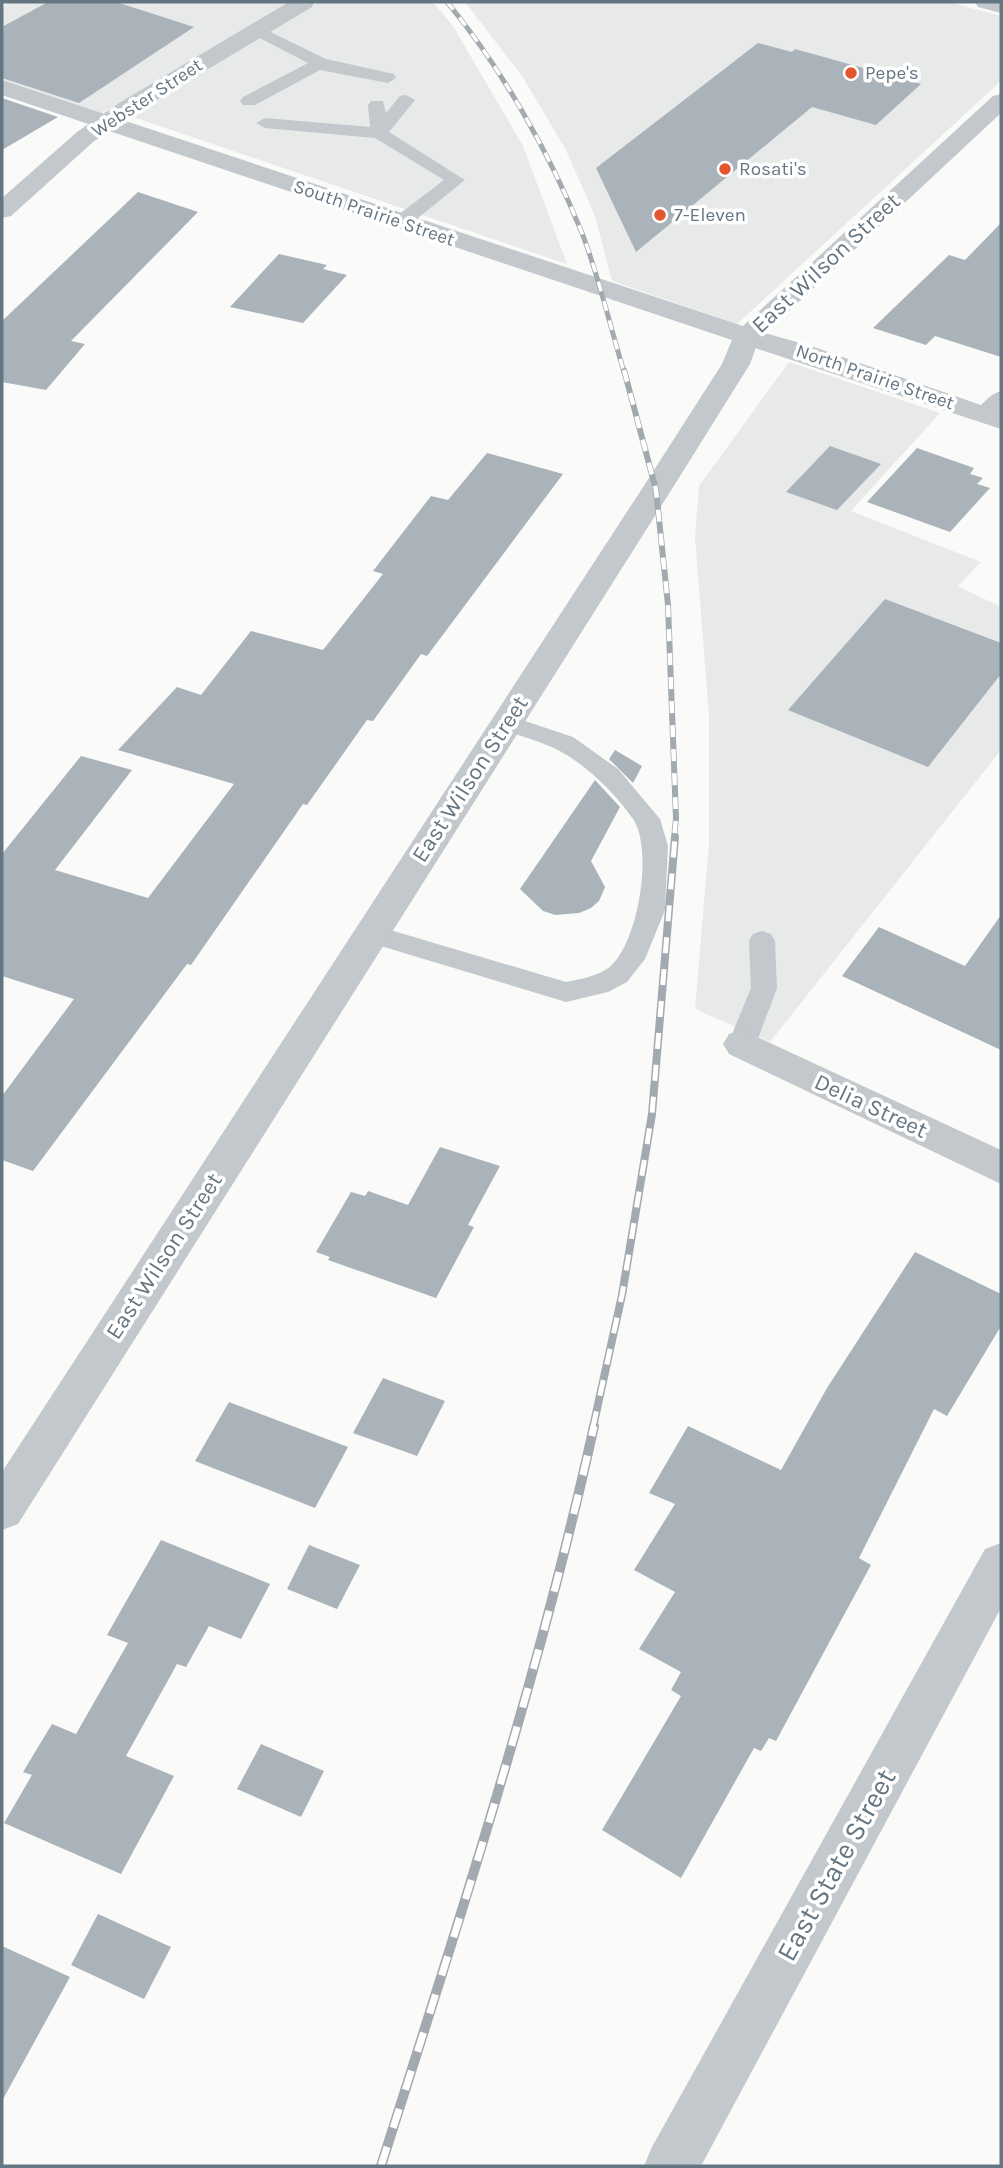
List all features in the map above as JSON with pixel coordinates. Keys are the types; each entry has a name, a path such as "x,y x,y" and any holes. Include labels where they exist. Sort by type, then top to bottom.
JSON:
{"street":[{"name":"Webster Street","path":"2,211 85,137 304,2"},
{"path":"986,2 1001,6"},
{"name":"South Prairie Street","path":"2,87 747,336"},
{"name":"East Wilson Street","path":"2,1510 736,364 747,336 1001,101"},
{"name":"North Prairie Street","path":"747,336 995,411"},
{"name":"Delia Street","path":"742,1044 1001,1168"},
{"name":"East State Street","path":"671,2166 1001,1564"}],"lane":[{"path":"256,30 360,83"},
{"path":"320,64 323,89"},
{"path":"296,93 320,64"},
{"path":"271,97 320,64"},
{"path":"249,101 320,64 388,78"},
{"path":"379,134 406,100"},
{"path":"377,105 379,134"},
{"path":"337,112 456,180 401,222"},
{"path":"311,116 379,134"},
{"path":"285,120 379,134"},
{"path":"265,123 379,134"},
{"path":"370,933 566,992 598,985 618,975 636,952 652,911 654,846 647,819 609,775 564,743 507,723"},
{"path":"742,1044 764,988 762,941"}],"shaded area":[{"path":"10,2 291,2 99,115 2,82 2,7"},
{"path":"320,2 433,2 453,26 523,146 567,264 130,116"},
{"path":"465,2 949,2 1001,16 1001,81 737,324 612,281 595,216 565,148 522,76"},
{"path":"789,362 940,413 851,511 981,562 958,586 1001,607 1001,750 770,1042 695,1009 709,843 709,716 695,537 699,486"}],"building":[{"path":"48,2 116,2 194,27 79,103 2,78 2,27"},
{"path":"758,43 792,52 795,49 921,84 876,125 812,107 636,252 596,168"},
{"path":"2,98 58,117 2,150"},
{"path":"138,192 198,212 71,341 85,344 46,390 2,382 2,321"},
{"path":"1001,223 1001,357 935,336 926,345 873,328 949,255 965,260"},
{"path":"279,254 327,265 323,269 347,275 303,323 230,307"},
{"path":"830,446 881,464 837,510 786,492"},
{"path":"917,448 974,468 970,474 983,478 977,484 990,488 950,532 867,502"},
{"path":"487,453 563,474 427,656 421,654 373,721 367,720 307,805 303,804 191,965 187,964 33,1171 2,1160 2,1096 74,999 2,976 2,854 81,756 132,770 55,870 148,898 234,784 118,750 177,687 201,695 251,631 323,650 383,574 373,571 431,496 448,500"},
{"path":"885,599 1001,643 1001,674 928,767 788,710"},
{"path":"615,750 642,766 633,783 609,759"},
{"path":"595,780 620,807 591,861 605,887 599,901 579,913 555,915 543,911 520,889"},
{"path":"1001,915 1001,1050 842,976 879,927 965,966"},
{"path":"440,1147 500,1166 468,1225 474,1227 436,1298 328,1260 330,1257 316,1252 351,1192 365,1196 368,1191 408,1205"},
{"path":"915,1252 1001,1294 1001,1326 947,1416 934,1409 859,1558 871,1565 776,1741 769,1738 761,1751 754,1748 681,1878 602,1830 681,1696 671,1690 681,1672 639,1649 675,1592 634,1570 675,1504 649,1493 688,1426 781,1470 827,1388"},
{"path":"383,1378 445,1401 417,1456 353,1433"},
{"path":"229,1402 348,1447 315,1508 195,1461"},
{"path":"161,1540 270,1584 241,1639 209,1626 186,1667 177,1664 126,1756 174,1776 121,1874 4,1823 32,1775 23,1772 52,1724 76,1734 128,1643 107,1635"},
{"path":"309,1545 360,1565 337,1609 287,1589"},
{"path":"261,1744 324,1771 301,1817 237,1789"},
{"path":"98,1914 171,1947 144,1999 71,1965"},
{"path":"2,1946 70,1977 2,2101"}],"railway":[{"path":"447,2 505,83 555,173 588,250 624,372"},
{"path":"624,370 656,490 668,605 676,818 674,839"},
{"path":"593,1427 622,1295 652,1114 675,837"},
{"path":"381,2166 523,1706 594,1426"}],"place":[{"name":"Pepe's","path":"851,73"},
{"name":"Rosati's","path":"725,169"},
{"name":"7-Eleven","path":"660,215"}]}
